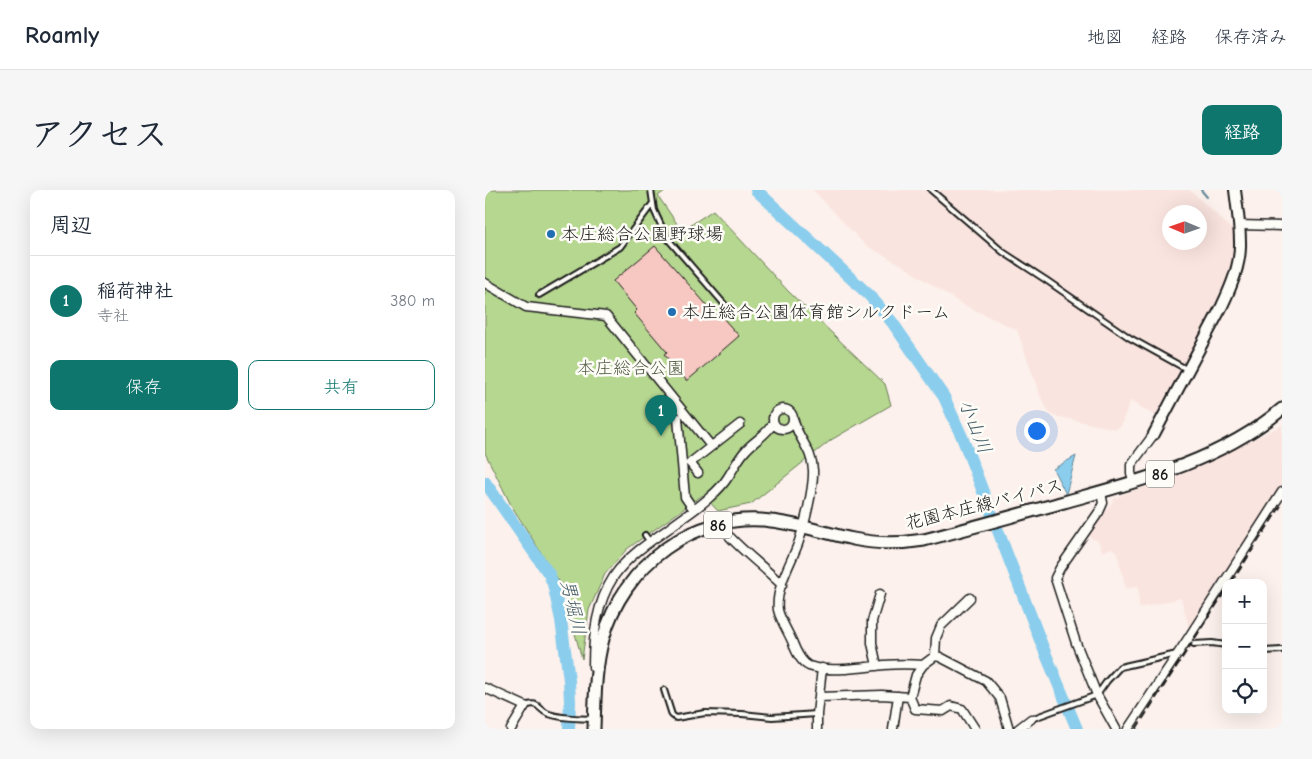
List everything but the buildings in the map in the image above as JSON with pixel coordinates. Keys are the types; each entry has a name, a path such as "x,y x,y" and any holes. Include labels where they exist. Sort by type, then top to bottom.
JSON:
{"main road":[{"name":"花園本庄線バイパス","path":"594,726 600,656 609,620 622,594 642,569 655,557 672,544 697,531 746,520 769,520 803,526 853,539 882,543 915,542 1134,483 1176,469 1247,434 1282,409"}],"street":[{"path":"1134,483 1131,465 1154,434 1231,286 1240,250 1235,190"},
{"path":"1239,225 1282,226"},
{"path":"485,283 526,307 606,316 711,446"},
{"path":"774,427 773,416 777,411 784,409 790,412 794,418 796,431 807,447 813,470 812,485 799,542 781,585 779,597 778,610 795,650 803,662 809,666 822,668 844,669 905,664 923,665"},
{"path":"678,418 685,497 693,510"},
{"path":"787,429 794,421"},
{"path":"698,472 690,463 740,424"},
{"path":"598,672 593,668 593,636 604,595 614,576 647,539 693,510 719,489 747,449 774,427"},
{"path":"774,427 796,431"},
{"path":"1101,492 1103,504 1099,512 1055,578 1095,696 1116,729"},
{"path":"1127,729 1187,640 1282,492"},
{"path":"730,538 781,585"},
{"path":"877,666 872,643 872,621 880,594"},
{"path":"971,598 941,626 936,638 935,656 923,665 916,675 910,697 915,709 943,711 951,706 962,709 975,729"},
{"path":"935,656 985,682 1000,698 1009,729"},
{"path":"817,729 822,668"},
{"path":"485,688 525,706 511,729"},
{"path":"819,697 882,695 910,697"},
{"path":"893,729 898,696"},
{"path":"1018,729 1031,719"}],"lane":[{"path":"651,190 654,210 667,238 725,305"},
{"path":"931,190 1003,252 1130,338 1188,370"},
{"path":"539,295 620,246 653,203"},
{"path":"1187,640 1194,644 1222,644"},
{"path":"1267,651 1282,650"},
{"path":"1031,719 1095,696 1120,667 1177,654"},
{"path":"664,690 672,715 676,718 705,713 773,717 817,714"},
{"path":"525,706 532,704 539,706 544,713 562,718 578,718 594,726"}],"shaded area":[{"path":"813,190 1190,190 1206,205 1162,205 1162,250 1207,250 1207,206 1233,230 1235,245 1228,281 1158,417 1130,401 1121,426 1115,429 1051,415 1041,398 1017,330 960,303 900,264 865,245"},
{"path":"1282,425 1282,486 1189,628 1181,598 1139,608 1138,586 1126,589 1117,552 1111,548 1103,552 1098,541 1088,536 1115,498 1199,467"}],"green space":[{"name":"本庄総合公園","path":"485,190 666,190 658,196 682,231 713,210 788,291 885,384 891,405 831,440 751,504 718,511 703,495 627,549 605,574 589,610 582,659 562,586 511,505 485,453"}],"water":[{"path":"1076,456 1066,494 1053,469"}],"waterway":[{"name":"小山川","path":"756,190 870,296 892,322 944,397 962,437 1042,645 1077,729"},
{"path":"1201,190 1207,197"},
{"name":"男堀川","path":"485,482 549,574 553,584 561,620 569,680 569,729"}],"railway":[{"path":"1234,579 1282,504"},
{"path":"1136,729 1222,596"}],"place":[{"name":"本庄総合公園野球場","path":"551,234"},
{"name":"本庄総合公園体育館シルクドーム","path":"672,312"},
{"name":"稲荷神社","path":"661,436"}]}
